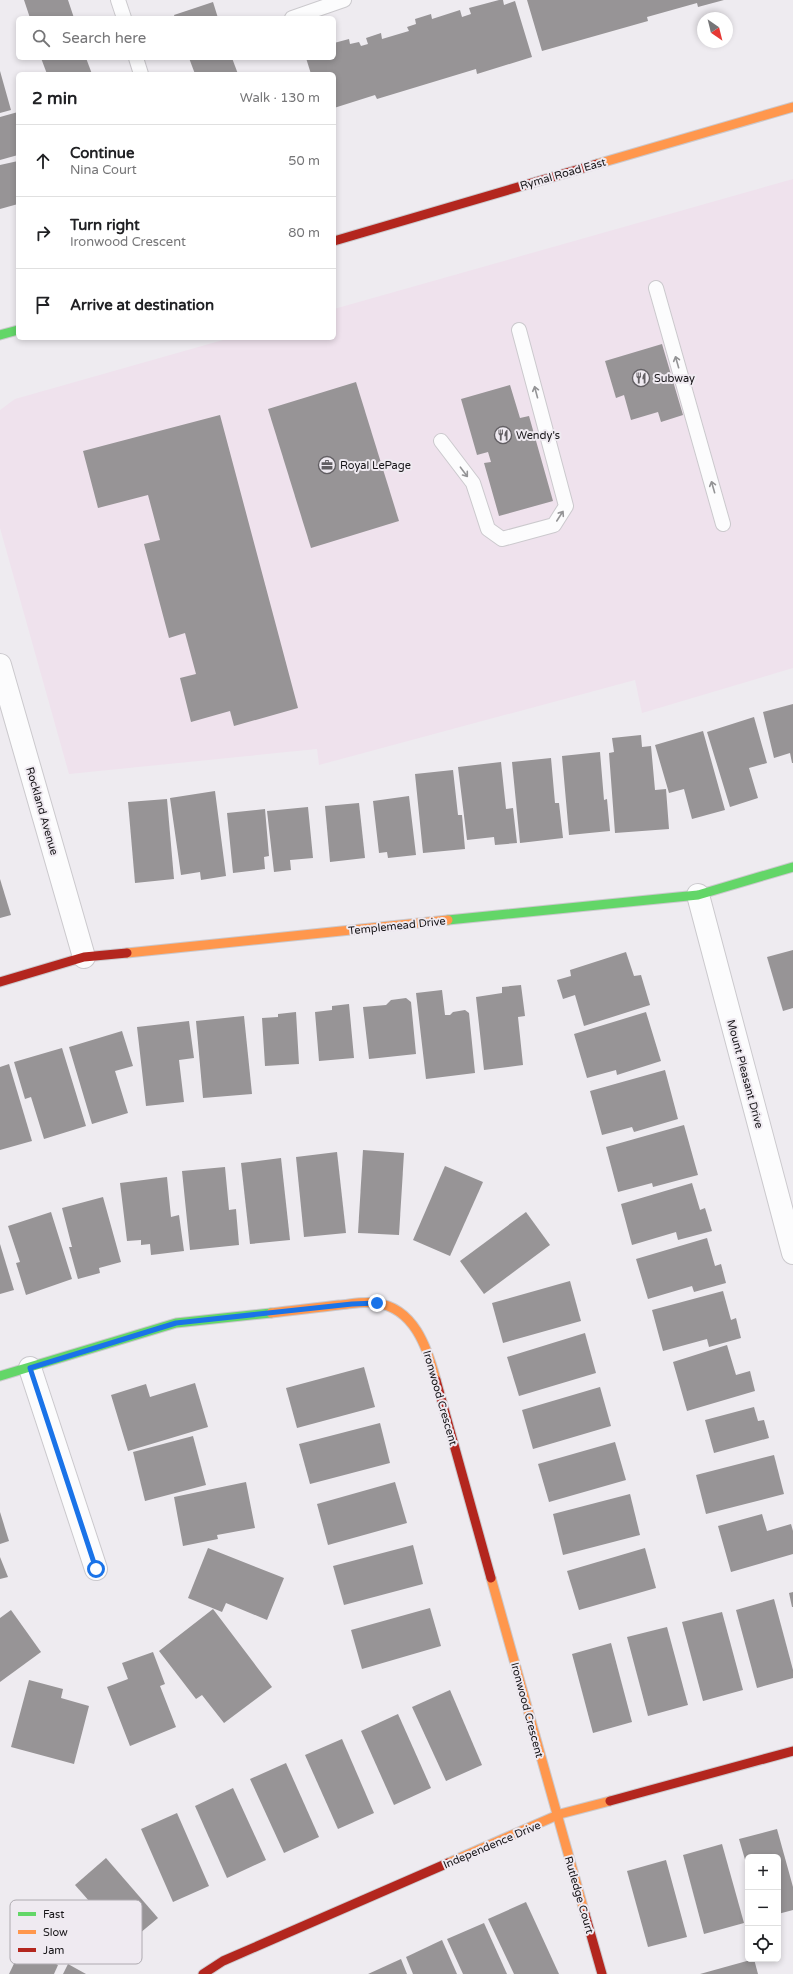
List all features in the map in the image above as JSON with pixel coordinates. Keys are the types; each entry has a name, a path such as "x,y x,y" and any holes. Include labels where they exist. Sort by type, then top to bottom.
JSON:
{"street":[{"name":"Rymal Road East","path":"336,240 793,107"},
{"path":"0,335 16,331"},
{"name":"Rockland Avenue","path":"0,666 84,957"},
{"name":"Templemead Drive","path":"0,982 84,957 698,896 793,867"},
{"name":"Mount Pleasant Drive","path":"698,896 793,1251"},
{"name":"Ironwood Crescent","path":"0,1376 176,1323 352,1304 377,1303 398,1311 418,1330 428,1351 557,1817"},
{"path":"30,1368 96,1569"},
{"name":"Independence Drive","path":"203,1974 223,1961 557,1817 560,1814 793,1751"},
{"name":"Rutledge Court","path":"557,1817 602,1974"}],"lane":[{"path":"118,0 123,16"},
{"path":"298,16 344,0"},
{"path":"137,60 140,72"},
{"path":"656,288 723,524"},
{"path":"441,441 473,483 488,529 502,539 554,525 566,506 519,330"}],"shaded area":[{"path":"793,179 793,668 642,713 635,680 319,765 317,749 69,774 0,528 0,410 15,399 223,340 336,340 336,308"}],"building":[{"path":"24,0 68,0 73,16 29,16"},
{"path":"499,0 503,0 504,5 515,1 532,57 477,74 476,69 377,99 375,95 336,107 336,72 310,72 307,60 336,60 336,42 349,39 350,44 359,42 361,46 368,44 366,38 381,33 382,39 409,31 407,27 416,24 415,19 431,14 432,19 460,10 462,17 471,14 469,8"},
{"path":"527,0 724,0 698,7 697,3 647,17 648,21 542,51"},
{"path":"213,2 217,16 174,16"},
{"path":"42,60 87,60 91,72 46,72"},
{"path":"190,60 233,60 237,72 194,72"},
{"path":"0,71 11,110 0,113"},
{"path":"16,113 16,156 0,160 0,117"},
{"path":"16,161 16,205 0,209 0,165"},
{"name":"Subway","path":"662,344 683,415 661,422 658,412 631,420 624,395 616,398 605,361"},
{"path":"356,382 399,521 311,548 268,409"},
{"name":"Wendy's","path":"510,385 520,418 529,416 553,501 499,516 484,463 491,462 488,452 477,455 461,399"},
{"path":"220,415 298,708 234,726 230,711 191,722 180,678 196,674 185,633 169,638 144,544 160,540 148,495 98,508 83,451"},
{"path":"793,704 792,763 790,753 774,758 763,712"},
{"path":"754,717 767,763 749,768 758,798 730,807 707,732"},
{"path":"703,731 725,810 692,819 684,789 669,793 655,745"},
{"path":"641,735 642,747 651,746 655,790 666,789 669,829 615,833 609,753 614,752 612,738"},
{"path":"600,752 604,800 607,799 610,831 569,835 562,756"},
{"path":"551,758 555,803 559,803 563,838 520,843 512,762"},
{"path":"501,762 506,809 513,808 517,843 495,845 494,837 467,840 458,767"},
{"path":"453,770 458,815 462,815 465,849 423,853 415,774"},
{"path":"215,791 226,876 201,880 200,872 181,875 170,798"},
{"path":"409,796 416,855 388,858 387,852 379,853 373,801"},
{"path":"167,799 174,879 135,883 128,802"},
{"path":"359,803 365,858 330,862 325,806"},
{"path":"308,807 313,858 290,860 291,870 274,872 267,811"},
{"path":"265,809 269,856 264,857 265,869 233,873 227,813"},
{"path":"0,879 11,915 0,918"},
{"path":"793,950 793,1008 783,1011 767,957"},
{"path":"626,952 634,976 641,975 650,1005 584,1026 575,995 563,999 557,980 571,976 570,970"},
{"path":"521,985 525,1016 518,1017 523,1065 484,1070 476,997 502,993 502,987"},
{"path":"442,990 445,1015 450,1015 453,1012 465,1010 469,1013 475,1073 426,1079 416,993"},
{"path":"406,998 411,1002 416,1054 369,1059 363,1007 386,1005 391,1000"},
{"path":"349,1004 354,1058 319,1061 315,1012 332,1010 332,1006"},
{"path":"296,1012 299,1064 265,1066 262,1018 278,1017 278,1014"},
{"path":"646,1012 661,1061 617,1075 616,1070 587,1078 574,1034"},
{"path":"244,1016 252,1094 203,1098 196,1021"},
{"path":"189,1021 194,1058 179,1060 184,1102 146,1106 137,1027"},
{"path":"122,1031 133,1066 115,1071 128,1113 92,1124 69,1047"},
{"path":"62,1048 86,1126 44,1139 31,1097 25,1099 14,1062"},
{"path":"9,1064 32,1141 0,1150 0,1067"},
{"path":"665,1070 678,1119 634,1132 632,1127 602,1135 590,1091"},
{"path":"684,1125 698,1175 653,1187 652,1183 618,1192 606,1147"},
{"path":"363,1150 404,1153 399,1235 358,1233"},
{"path":"337,1152 346,1233 304,1237 296,1157"},
{"path":"281,1158 290,1240 250,1244 241,1163"},
{"path":"445,1166 483,1182 450,1256 413,1240"},
{"path":"225,1167 229,1210 236,1209 239,1245 190,1250 182,1171"},
{"path":"167,1177 171,1217 179,1215 184,1251 151,1255 150,1244 141,1245 141,1240 127,1241 120,1183"},
{"path":"692,1183 700,1210 705,1208 712,1231 678,1240 676,1232 632,1245 621,1204"},
{"path":"103,1197 121,1262 99,1268 100,1273 78,1279 69,1247 72,1247 62,1208"},
{"path":"51,1212 72,1279 26,1295 16,1263 20,1262 8,1226"},
{"path":"526,1212 550,1245 484,1294 460,1261"},
{"path":"707,1238 715,1266 721,1264 726,1283 694,1292 692,1286 648,1299 636,1259"},
{"path":"0,1244 14,1290 0,1294"},
{"path":"570,1281 581,1321 503,1343 492,1303"},
{"path":"723,1291 731,1320 736,1318 741,1338 709,1347 707,1339 663,1351 652,1310"},
{"path":"585,1333 596,1373 519,1396 507,1357"},
{"path":"727,1345 736,1375 750,1371 755,1391 687,1411 673,1362"},
{"path":"364,1367 375,1407 297,1428 286,1388"},
{"path":"195,1383 208,1427 128,1451 111,1395 146,1384 150,1397"},
{"path":"600,1387 611,1426 533,1449 522,1410"},
{"path":"754,1407 758,1421 764,1420 769,1438 714,1453 705,1420"},
{"path":"380,1423 390,1463 310,1484 299,1444"},
{"path":"193,1436 206,1485 145,1501 133,1452"},
{"path":"615,1442 626,1480 549,1502 538,1464"},
{"path":"774,1455 784,1494 706,1514 696,1475"},
{"path":"246,1482 255,1528 217,1535 218,1539 183,1546 174,1497"},
{"path":"395,1482 407,1523 328,1545 317,1504"},
{"path":"630,1494 640,1535 563,1555 553,1514"},
{"path":"0,1512 9,1541 0,1544"},
{"path":"762,1514 767,1531 791,1524 793,1531 793,1554 731,1572 718,1526"},
{"path":"413,1545 423,1584 344,1605 333,1566"},
{"path":"208,1548 284,1578 267,1620 226,1603 222,1612 188,1598"},
{"path":"645,1548 656,1588 579,1610 567,1571"},
{"path":"0,1557 8,1577 0,1579"},
{"path":"793,1592 793,1607 792,1607 789,1593"},
{"path":"774,1599 793,1670 793,1678 757,1688 736,1610"},
{"path":"430,1608 441,1646 362,1669 351,1630"},
{"path":"213,1609 272,1687 224,1723 202,1695 196,1699 159,1651"},
{"path":"11,1610 41,1652 0,1682 0,1618"},
{"path":"722,1612 743,1690 703,1701 682,1622"},
{"path":"667,1627 688,1705 648,1716 627,1637"},
{"path":"611,1643 632,1722 593,1733 572,1654"},
{"path":"153,1652 165,1684 160,1686 176,1727 130,1746 107,1687 128,1679 122,1663"},
{"path":"29,1680 63,1689 61,1698 89,1706 74,1764 11,1747"},
{"path":"450,1690 482,1765 446,1781 412,1707"},
{"path":"398,1714 431,1788 394,1805 361,1731"},
{"path":"342,1739 374,1813 338,1829 305,1755"},
{"path":"286,1763 319,1837 284,1853 250,1779"},
{"path":"233,1788 266,1860 227,1878 195,1806"},
{"path":"177,1813 209,1886 173,1902 141,1829"},
{"path":"777,1829 793,1887 793,1910 781,1913 781,1854 745,1854 745,1860 739,1839"},
{"path":"722,1844 744,1923 704,1934 683,1855"},
{"path":"106,1858 158,1918 142,1931 142,1900 88,1900 75,1885"},
{"path":"666,1860 687,1937 648,1947 627,1871"},
{"path":"526,1902 559,1974 514,1974 488,1919"},
{"path":"484,1923 507,1974 463,1974 447,1939"},
{"path":"442,1940 457,1974 413,1974 406,1957"},
{"path":"401,1959 407,1974 368,1974"},
{"path":"745,1962 755,1962 758,1974 700,1974"},
{"path":"14,1964 58,1965 54,1974 9,1974"},
{"path":"68,1964 86,1974 63,1974"}],"traffic: fast":[{"path":"0,335 16,331"},
{"path":"448,920 698,895 793,867"},
{"path":"0,1376 176,1323 271,1313"}],"traffic: slow":[{"path":"597,164 793,107"},
{"path":"127,953 448,920"},
{"path":"271,1313 362,1302 371,1302 389,1306 400,1312 417,1331 423,1342 436,1380"},
{"path":"491,1578 585,1914"},
{"path":"448,1863 560,1814 610,1801"}],"traffic: jam":[{"path":"336,240 597,164"},
{"path":"0,982 84,957 127,953"},
{"path":"436,1380 491,1578"},
{"path":"610,1801 793,1751"},
{"path":"203,1974 223,1961 448,1863"},
{"path":"585,1914 602,1974"}],"place":[{"name":"Subway","path":"641,378"},
{"name":"Wendy's","path":"503,435"},
{"name":"Royal LePage","path":"327,465"}],"route":[{"path":"96,1569 30,1368 176,1323 352,1304 377,1303"}]}
